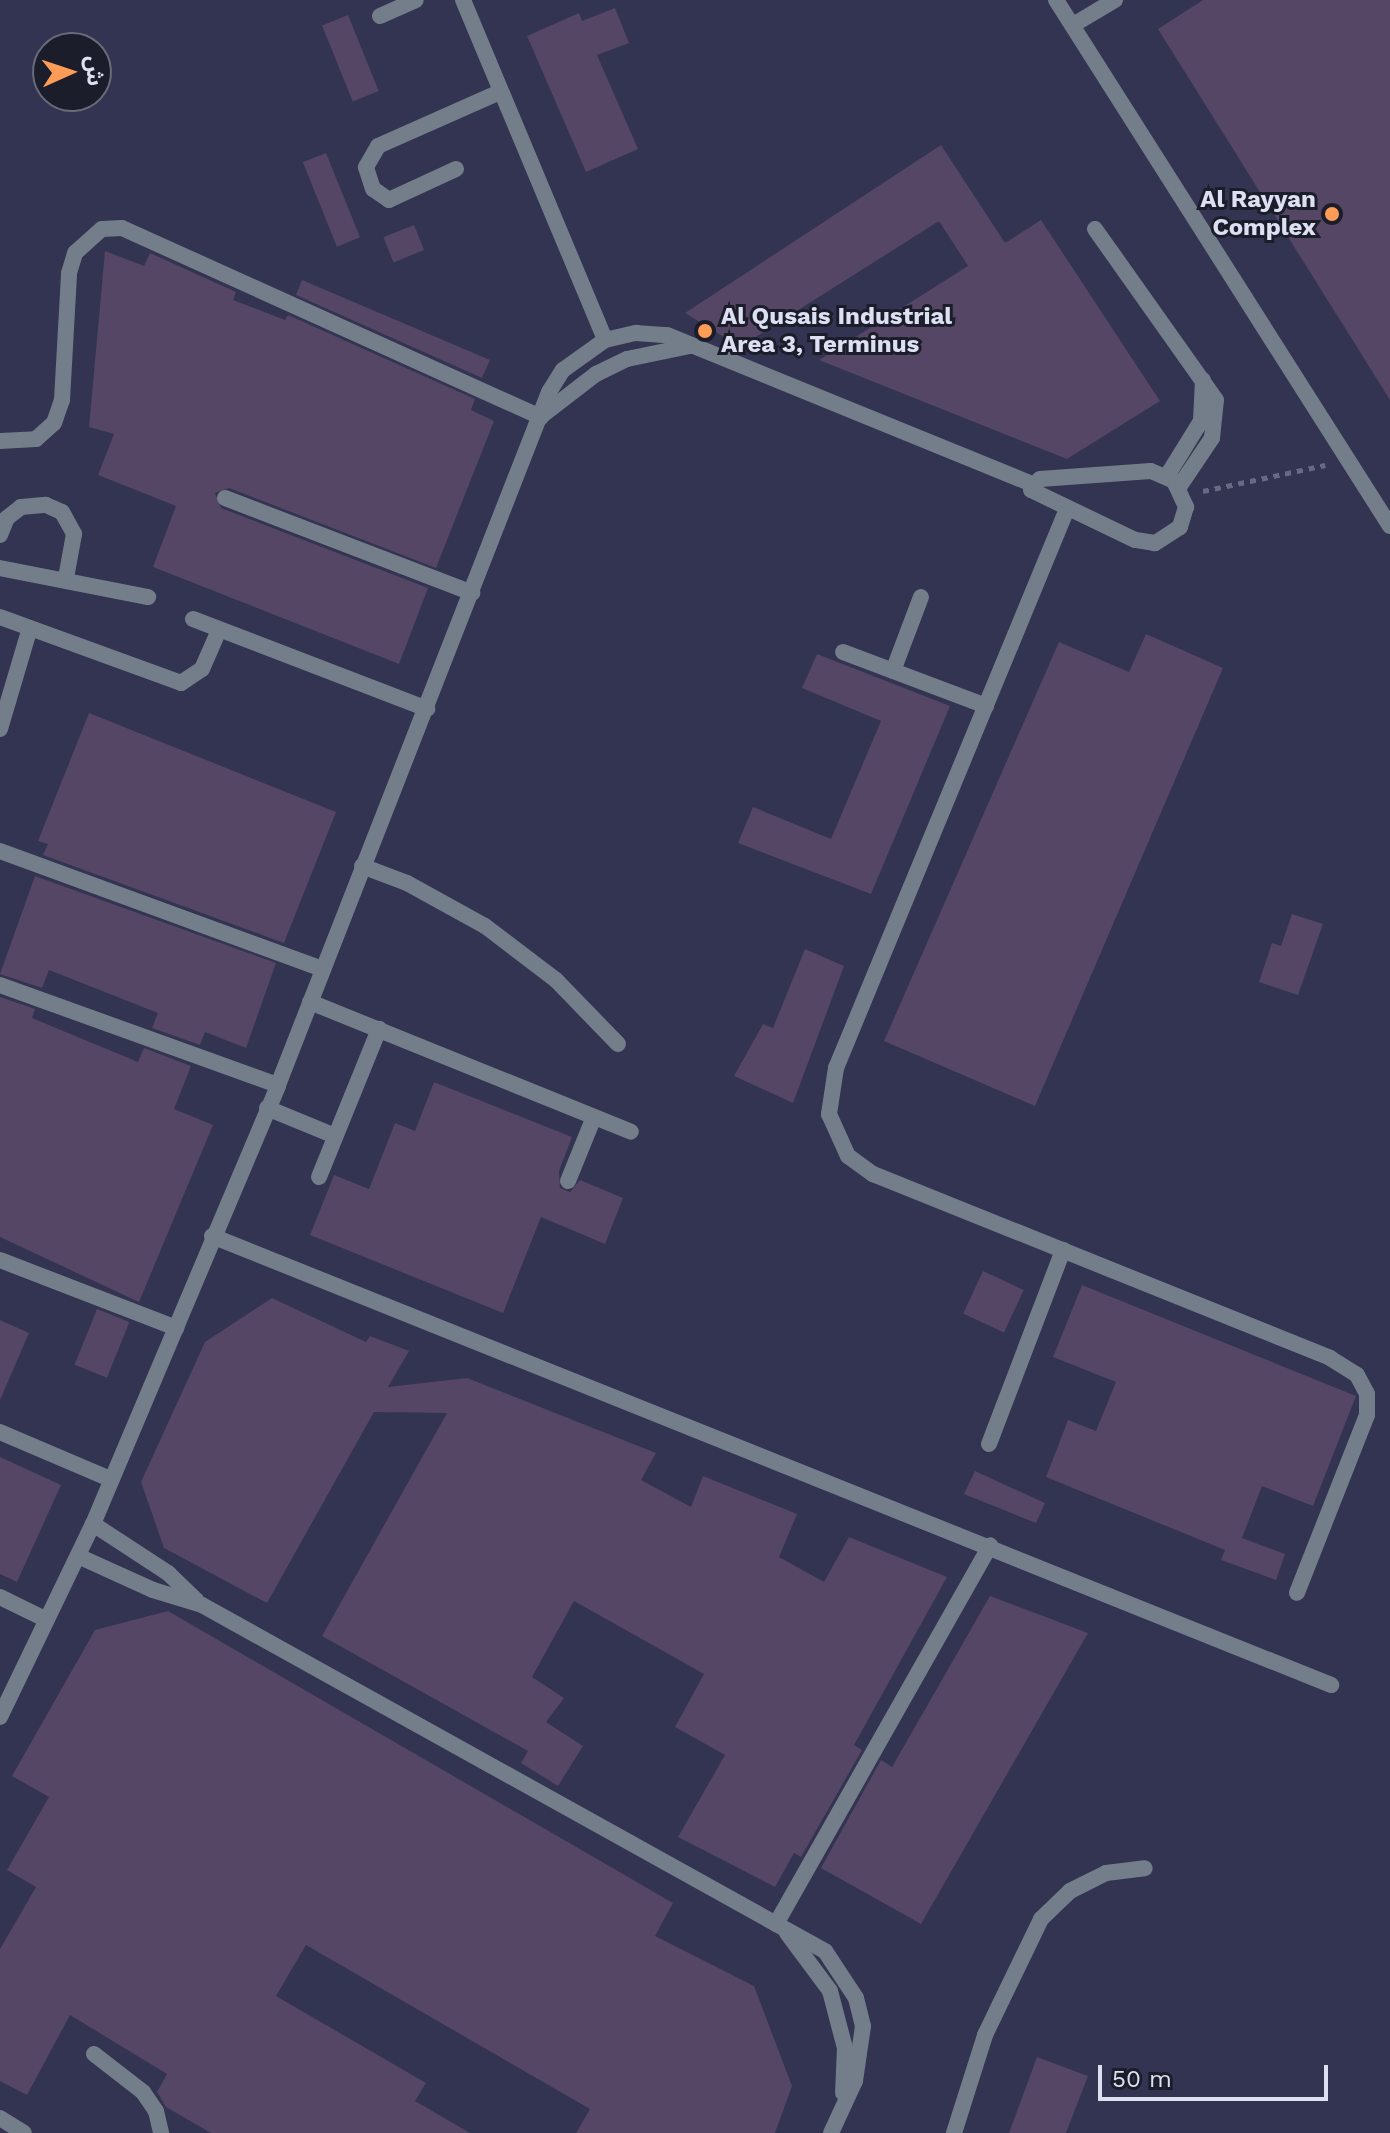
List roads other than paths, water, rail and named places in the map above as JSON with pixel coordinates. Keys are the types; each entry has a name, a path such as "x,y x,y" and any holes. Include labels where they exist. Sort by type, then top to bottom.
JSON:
{"street":[{"path":"380,16 416,0"},
{"path":"463,0 605,340"},
{"path":"1056,0 1390,526"},
{"path":"1073,25 1115,0"},
{"path":"456,169 389,200 373,189 366,167 378,146 500,92"},
{"path":"0,441 36,439 54,423 62,400 69,273 75,253 102,229 122,228 541,417"},
{"path":"1032,484 1035,496 1135,540 1155,543 1180,527 1176,486 1217,426 1216,400 1095,229"},
{"path":"0,1717 93,1524 278,1085 362,866 541,417 563,370 605,340 636,333 667,335 1032,484"},
{"path":"541,417 586,380 627,359 696,346"},
{"path":"1032,484 1040,479 1151,471 1176,486"},
{"path":"225,498 472,593"},
{"path":"0,535 7,518 21,507 46,505 62,512 74,534 66,578"},
{"path":"1067,509 836,1068 829,1114 848,1156 873,1174 1340,1362 1364,1384 1367,1415 1297,1593"},
{"path":"0,568 66,578 148,597"},
{"path":"893,671 921,597"},
{"path":"0,617 181,683 202,669 219,630"},
{"path":"193,619 427,709"},
{"path":"0,729 30,628"},
{"path":"843,652 986,706"},
{"path":"0,851 323,969"},
{"path":"362,866 446,903 497,934 556,980 618,1044"},
{"path":"0,985 278,1085"},
{"path":"310,1002 631,1132"},
{"path":"319,1177 379,1029"},
{"path":"267,1108 335,1136"},
{"path":"568,1181 594,1117"},
{"path":"212,1236 990,1545 1331,1685"},
{"path":"989,1444 1063,1250"},
{"path":"0,1260 176,1328"},
{"path":"0,1432 110,1479"},
{"path":"93,1524 168,1573 202,1605"},
{"path":"776,1924 990,1545"},
{"path":"78,1556 153,1590 202,1605 776,1924 798,1943 830,1991 845,2048 841,2106 831,2133"},
{"path":"0,1597 47,1620"},
{"path":"954,2133 985,2035 1041,1919 1070,1891 1094,1879 1145,1868"},
{"path":"94,2054 143,2092 156,2111 161,2133"},
{"path":"0,2118 24,2133"}],"place":[{"name":"Al Rayyan Complex","path":"1332,214"},
{"name":"Al Qusais Industrial Area 3, Terminus","path":"705,331"}]}
